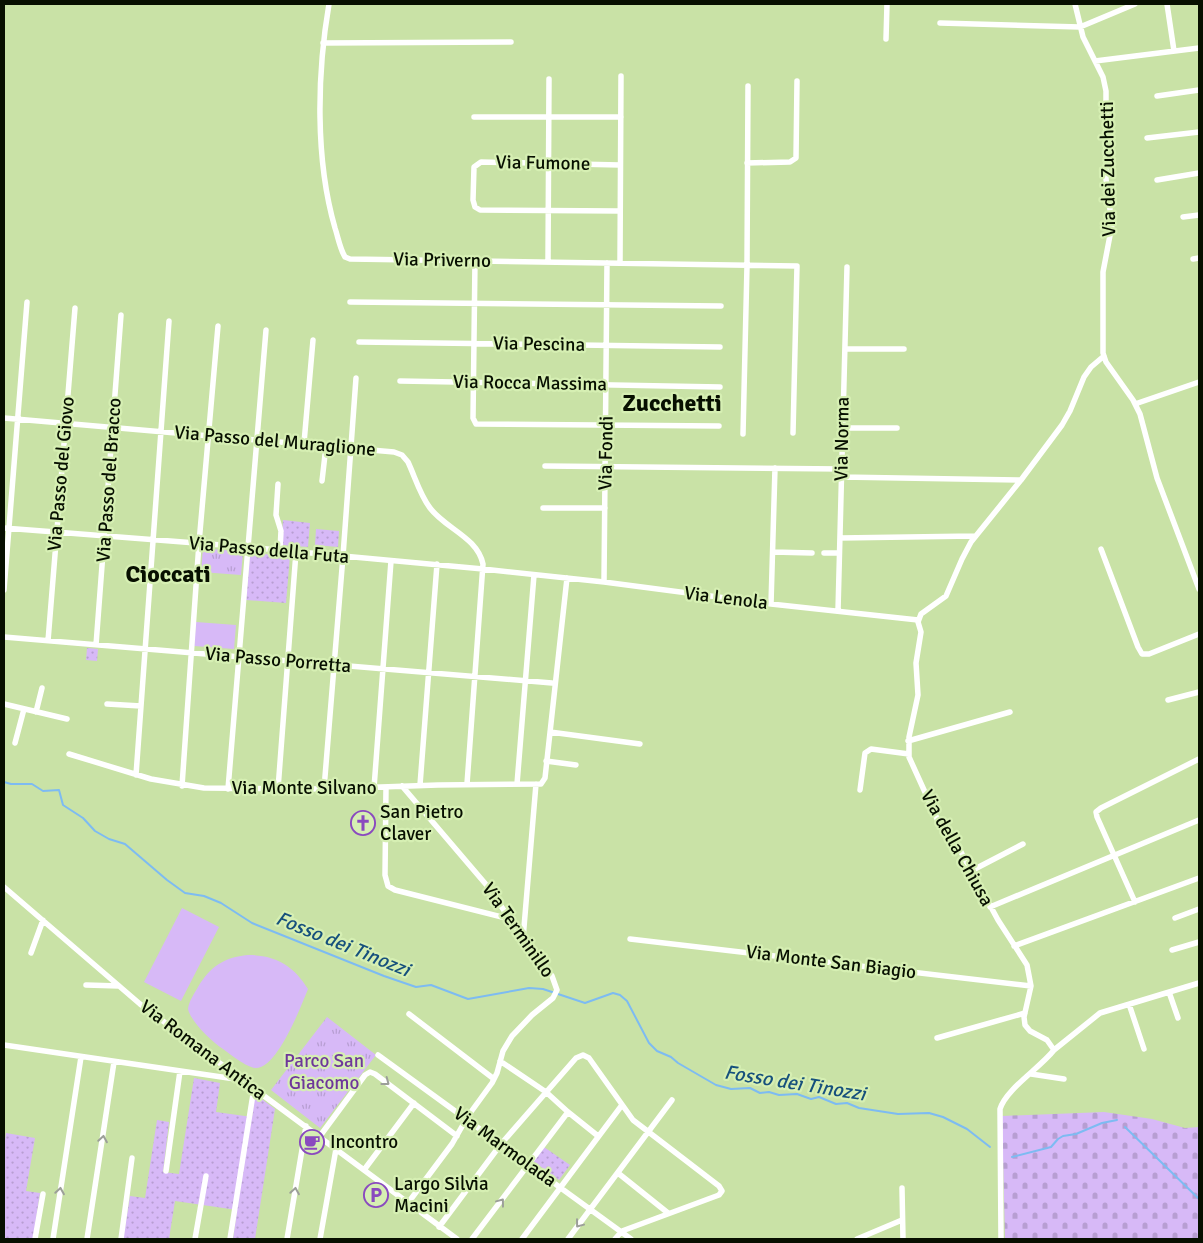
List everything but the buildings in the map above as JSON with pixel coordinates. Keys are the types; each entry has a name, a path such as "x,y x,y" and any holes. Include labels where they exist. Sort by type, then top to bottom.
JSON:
{"street":[{"name":"Via Priverno","path":"329,4 323,43 321,93 323,172 330,210 344,256 350,259 797,266 793,433"},
{"path":"886,39 887,4"},
{"name":"Via dei Zucchetti","path":"1075,4 1085,41 1106,88 1106,172 1112,225 1103,276 1102,345 1104,356 1108,365 1135,404 1142,420 1157,478 1199,588"},
{"path":"940,22 1080,27 1135,4"},
{"path":"1167,4 1174,51"},
{"path":"323,43 511,42"},
{"path":"1095,61 1199,48"},
{"path":"620,263 621,76"},
{"path":"548,262 549,79"},
{"path":"747,163 790,162 796,158 796,81"},
{"path":"743,434 747,266 748,86"},
{"path":"1157,96 1199,90"},
{"path":"474,117 621,117"},
{"path":"1147,138 1199,132"},
{"name":"Via Fumone","path":"620,165 478,163 474,167 473,197 475,207 480,210 620,211"},
{"path":"1157,180 1199,173"},
{"path":"1183,217 1199,215"},
{"path":"475,261 473,418 475,423 480,425 719,426"},
{"name":"Via Fondi","path":"604,582 607,263"},
{"name":"Via Norma","path":"838,611 847,267"},
{"path":"4,590 6,528 19,419 27,302"},
{"path":"350,302 721,306"},
{"name":"Via Passo del Giovo","path":"48,641 75,308"},
{"name":"Via Passo del Bracco","path":"96,644 121,315"},
{"path":"136,775 169,321"},
{"path":"182,786 218,326"},
{"path":"228,789 266,330"},
{"path":"304,444 313,340"},
{"name":"Via Pescina","path":"359,342 720,347"},
{"path":"845,349 904,349"},
{"path":"918,620 921,614 942,600 948,592 962,559 975,536 1021,480 1068,417 1086,374 1104,356"},
{"path":"324,789 333,664 344,556 356,378"},
{"name":"Via Rocca Massima","path":"400,381 720,387"},
{"path":"1135,404 1199,382"},
{"name":"Via Passo del Muraglione","path":"4,418 394,452 406,459 429,507 474,546 481,558 483,569"},
{"path":"843,428 897,428"},
{"path":"322,481 326,446"},
{"path":"545,466 842,469"},
{"path":"771,604 775,468"},
{"path":"841,478 1021,480"},
{"path":"278,484 276,514 281,531 280,550"},
{"path":"544,508 605,508"},
{"name":"Via Passo della Futa","path":"6,528 248,547 534,575"},
{"path":"840,538 975,536"},
{"path":"1101,549 1142,654 1149,654 1199,634"},
{"path":"278,789 296,552"},
{"path":"773,552 812,553"},
{"path":"824,552 839,553"},
{"path":"374,788 390,561"},
{"path":"420,785 437,564"},
{"path":"467,784 483,569"},
{"path":"517,784 534,575"},
{"name":"Via Lenola","path":"534,575 918,620"},
{"path":"523,940 540,784 545,778 567,578"},
{"name":"Via della Chiusa","path":"918,620 921,632 916,667 918,698 908,741 909,754 939,823 959,849 990,907 1027,965 1031,986 1025,1013"},
{"name":"Via Passo Porretta","path":"4,637 552,683"},
{"path":"36,712 42,688"},
{"path":"1168,700 1199,692"},
{"path":"4,704 67,720"},
{"path":"107,704 141,706"},
{"path":"15,743 24,709"},
{"path":"908,741 1010,712"},
{"path":"550,732 640,744"},
{"path":"860,790 865,754 868,750 909,754"},
{"name":"Via Monte Silvano","path":"69,754 136,775 182,786 228,789 324,789 386,788 420,785 540,784"},
{"path":"1135,902 1096,812 1199,759"},
{"path":"546,760 576,765"},
{"name":"Via Terminillo","path":"402,786 484,882 523,940 552,976 556,993 516,1031 504,1048 494,1080 466,1119 457,1136 408,1203"},
{"path":"386,788 385,875 388,886 395,890 510,919"},
{"path":"990,907 1199,820"},
{"path":"970,871 1023,844"},
{"path":"1014,946 1199,878"},
{"name":"Via Romana Antica","path":"4,887 140,1004 456,1239"},
{"path":"1175,918 1199,909"},
{"path":"31,954 43,920"},
{"name":"Via Monte San Biagio","path":"630,939 1031,986"},
{"path":"1172,950 1199,942"},
{"path":"1001,1239 999,1112 1001,1104 1006,1097 1054,1050 1100,1013 1199,982"},
{"path":"86,985 120,986"},
{"path":"1169,992 1178,1018"},
{"path":"1129,1004 1144,1049"},
{"path":"937,1038 1025,1013 1024,1021 1027,1028 1047,1040 1054,1050"},
{"path":"409,1014 494,1080"},
{"path":"4,1045 244,1080"},
{"name":"Via Marmolada","path":"378,1055 631,1239"},
{"path":"439,1227 500,1144 577,1057 583,1055 589,1058 633,1120 719,1186 722,1191 719,1195 622,1231 615,1239"},
{"path":"53,1239 81,1057"},
{"path":"500,1061 546,1092 598,1136"},
{"path":"88,1239 114,1062"},
{"path":"166,1171 180,1071"},
{"path":"320,1136 365,1075 369,1073 375,1074 457,1136"},
{"path":"1031,1074 1064,1079"},
{"path":"230,1239 254,1088"},
{"path":"568,1239 672,1100"},
{"path":"364,1170 414,1103"},
{"path":"522,1239 622,1105"},
{"path":"472,1239 568,1112"},
{"path":"287,1239 306,1126"},
{"path":"320,1239 336,1148"},
{"path":"120,1239 132,1158"},
{"path":"618,1173 668,1213"},
{"path":"195,1239 206,1176"},
{"path":"902,1188 903,1239"},
{"path":"36,1239 42,1194"},
{"path":"857,1239 902,1220"}],"green space":[{"path":"283,520 310,523 308,547 281,545"},
{"path":"316,529 339,531 338,547 315,545"},
{"path":"203,548 243,552 241,575 201,572"},
{"path":"250,553 290,556 286,603 246,600"},
{"path":"196,622 236,625 234,649 194,646"},
{"path":"87,648 98,649 97,661 86,660"},
{"path":"182,908 219,927 181,1001 144,982"},
{"path":"248,955 267,957 283,963 297,974 308,989 294,1022 280,1048 272,1059 263,1066 255,1068 238,1060 213,1041 193,1020 188,1009 198,987 207,974 218,964 232,958"},
{"name":"Parco San Giacomo","path":"327,1017 376,1055 320,1128 271,1090"},
{"path":"194,1078 220,1083 216,1112 252,1117 255,1094 275,1109 255,1239 233,1239 237,1210 175,1201 169,1239 123,1239 130,1196 145,1198 157,1120 169,1122 163,1172 179,1174"},
{"path":"1104,1112 1152,1119 1185,1128 1199,1127 1199,1239 1005,1239 1002,1116"},
{"path":"6,1133 35,1138 26,1191 40,1193 33,1239 4,1239 4,1147"},
{"path":"544,1147 570,1165 559,1180 533,1161"}],"waterway":[{"name":"Fosso dei Tinozzi","path":"4,782 32,784 43,791 59,790 63,805 83,818 95,831 109,839 125,844 185,893 204,896 221,903 252,923 384,976 416,987 431,985 468,999 529,988 543,989 585,1003 613,993 620,995 627,1001 649,1043 657,1051 671,1057 716,1085 731,1089 750,1088 760,1093 797,1094 811,1099 819,1097 836,1104 847,1103 859,1108 898,1114 929,1113 943,1117 967,1129 990,1147"},
{"name":"Fosso dei Tinozzi","path":"1012,1157 1051,1147 1063,1136 1076,1134 1102,1123 1117,1120"},
{"name":"Fosso dei Tinozzi","path":"1125,1127 1199,1199"}],"place":[{"name":"San Pietro Claver","path":"363,823"},
{"name":"Incontro","path":"312,1142"},
{"name":"Largo Silvia Macini","path":"376,1195"}],"district":[{"name":"Zucchetti","path":"672,403"},
{"name":"Cioccati","path":"168,574"}]}
